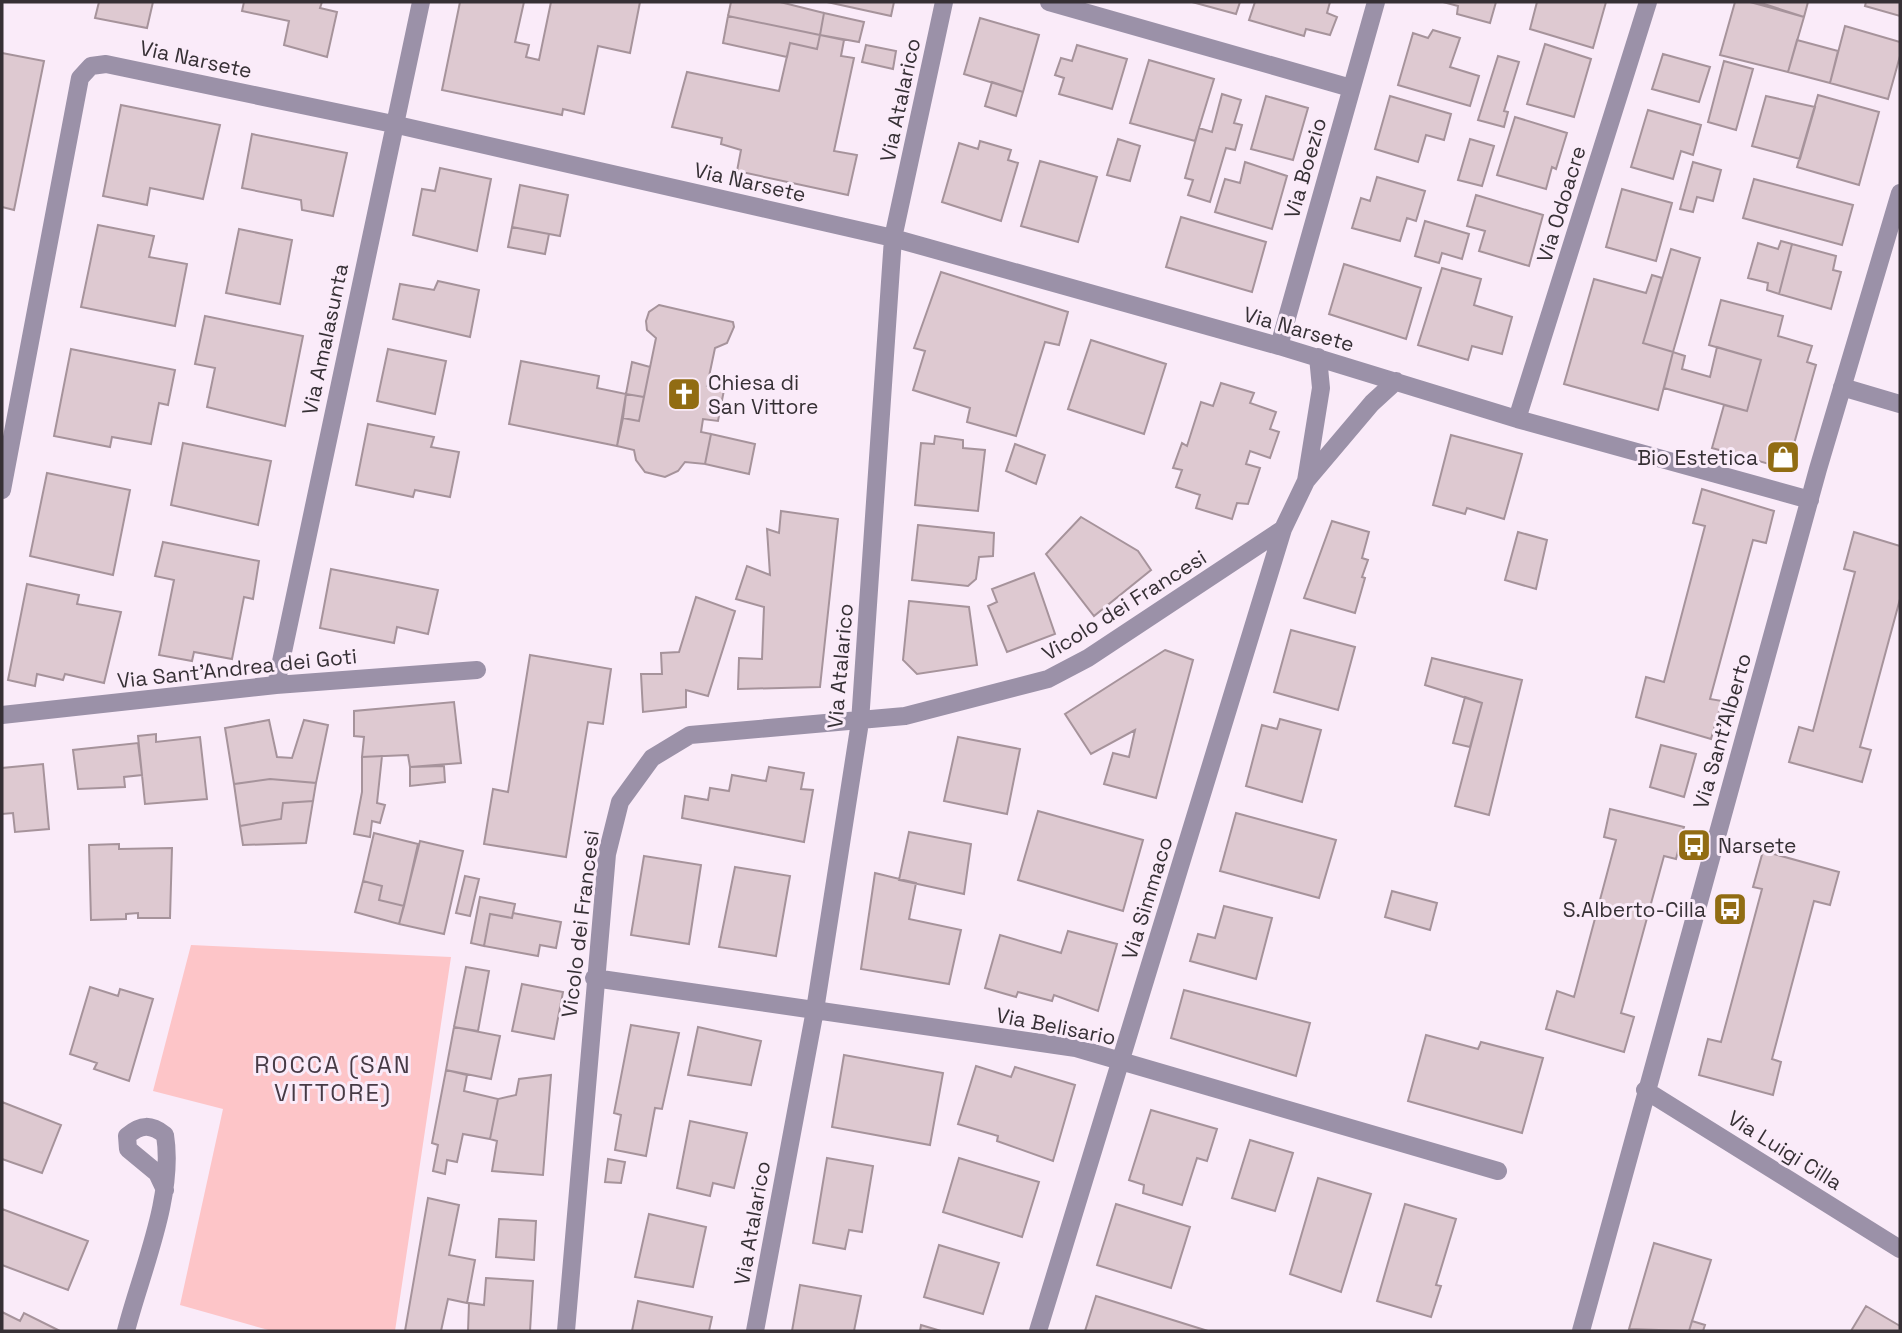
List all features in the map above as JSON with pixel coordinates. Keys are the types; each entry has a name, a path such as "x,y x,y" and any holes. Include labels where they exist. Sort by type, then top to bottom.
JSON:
{"street":[{"name":"Via Amalasunta","path":"276,685 421,2"},
{"name":"Via Atalarico","path":"755,1331 815,1010 860,722 893,238 944,2"},
{"path":"1049,2 1351,88"},
{"name":"Via Boezio","path":"1279,346 1376,2"},
{"name":"Via Odoacre","path":"1517,419 1648,2"},
{"name":"Via Narsete","path":"2,489 80,78 91,66 106,64 393,124 893,238 1318,357 1517,419 1810,500"},
{"name":"Via Sant'Alberto","path":"1581,1331 1645,1090 1810,500 1900,193"},
{"name":"Via Simmaco","path":"1306,481 1321,388 1318,357"},
{"name":"Via Simmaco","path":"1038,1331 1283,530 1306,481 1372,403 1396,381"},
{"path":"1842,387 1900,404"},
{"name":"Vicolo dei Francesi","path":"566,1331 594,978 607,855 620,802 652,758 690,735 905,716 1048,679 1088,659 1283,530"},
{"name":"Via Sant'Andrea dei Goti","path":"2,715 276,685 477,670"},
{"name":"Via Belisario","path":"594,978 1076,1048 1498,1171"},
{"name":"Via Luigi Cilla","path":"1645,1090 1900,1249"},
{"path":"127,1331 164,1190"}],"shaded area":[{"path":"191,945 451,957 395,1331 272,1331 180,1305 223,1109 153,1091"}],"building":[{"path":"99,2 153,2 147,28 95,18"},
{"path":"244,2 322,2 320,8 337,12 327,57 284,45 289,21 242,11"},
{"path":"460,2 524,2 515,42 529,45 526,57 539,60 551,2 640,2 630,53 598,46 584,114 563,109 562,115 442,90"},
{"path":"731,2 780,2 824,13 820,35 728,16"},
{"path":"827,2 894,2 891,16"},
{"path":"1192,2 1240,2 1236,14"},
{"path":"1255,2 1330,2 1327,13 1337,17 1330,35 1306,29 1304,36 1249,20"},
{"path":"1443,2 1496,2 1490,23 1457,14 1458,6"},
{"path":"1537,2 1606,2 1593,48 1530,29"},
{"path":"1735,2 1750,2 1804,17 1788,72 1720,55"},
{"path":"1758,2 1808,2 1804,17"},
{"path":"1866,2 1900,2 1900,16 1865,6"},
{"path":"824,13 864,22 859,42 820,35"},
{"path":"728,16 820,35 817,49 790,43 787,57 723,43"},
{"path":"980,18 1039,35 1023,92 964,74"},
{"path":"1845,26 1900,42 1900,56 1888,99 1830,83"},
{"path":"1433,30 1460,38 1450,67 1479,76 1470,106 1398,85 1413,33 1428,38"},
{"path":"820,35 844,40 841,56 854,58 834,151 857,155 848,195 737,171 741,150 721,144 722,138 672,127 687,72 779,91 790,43 817,49"},
{"path":"1797,40 1838,51 1830,83 1788,72"},
{"path":"1545,44 1591,59 1574,117 1527,104"},
{"path":"866,45 896,51 893,69 862,62"},
{"path":"1077,45 1127,59 1112,109 1059,94 1064,78 1055,75 1061,58 1072,61"},
{"path":"2,53 44,61 14,210 2,207"},
{"path":"1663,54 1710,67 1699,102 1652,89"},
{"path":"1498,56 1519,62 1504,111 1508,112 1504,127 1478,120"},
{"path":"1149,60 1214,79 1195,141 1130,123"},
{"path":"1724,61 1753,69 1736,130 1708,122"},
{"path":"992,82 1023,92 1016,116 985,106"},
{"path":"1222,94 1241,100 1234,123 1242,125 1235,150 1226,148 1210,202 1188,195 1193,180 1185,178 1199,128 1212,132"},
{"path":"1818,95 1879,112 1859,185 1797,167"},
{"path":"1266,96 1308,108 1293,160 1251,149"},
{"path":"1390,96 1451,114 1444,140 1426,135 1418,162 1375,149"},
{"path":"1766,96 1815,107 1800,159 1752,146"},
{"path":"121,105 220,125 203,199 150,188 147,205 103,196"},
{"path":"1648,110 1701,125 1693,155 1681,151 1673,179 1631,167"},
{"path":"1515,117 1567,133 1556,169 1552,167 1546,189 1497,175"},
{"path":"252,134 347,153 333,216 302,210 301,200 242,188"},
{"path":"1118,139 1140,146 1130,181 1107,175"},
{"path":"1470,139 1494,146 1482,186 1458,180"},
{"path":"980,141 1011,150 1008,160 1018,163 1001,221 942,202 959,143 978,149"},
{"path":"1040,161 1097,177 1078,242 1021,226"},
{"path":"1245,162 1287,176 1272,229 1215,212 1225,179 1240,183"},
{"path":"1693,162 1721,170 1713,201 1697,197 1693,212 1680,209"},
{"path":"440,168 491,179 477,251 413,235 422,189 435,191"},
{"path":"1377,177 1425,191 1416,221 1407,218 1400,241 1352,228 1361,198 1370,201"},
{"path":"1754,179 1853,205 1842,245 1743,218"},
{"path":"520,185 568,195 560,236 512,227"},
{"path":"1622,189 1672,203 1656,261 1606,247"},
{"path":"1476,195 1543,215 1529,266 1479,251 1485,231 1467,226"},
{"path":"1181,217 1266,242 1252,292 1166,267"},
{"path":"1425,221 1469,234 1462,259 1442,253 1439,263 1415,256"},
{"path":"98,225 154,236 149,257 187,264 175,326 81,307"},
{"path":"512,227 549,234 545,254 508,247"},
{"path":"239,229 292,240 280,304 226,293"},
{"path":"1781,241 1792,244 1779,294 1767,290 1768,283 1748,278 1758,243 1778,249"},
{"path":"1792,244 1836,256 1833,270 1841,272 1831,309 1779,294"},
{"path":"1671,249 1700,258 1673,352 1643,343"},
{"path":"1344,264 1421,288 1406,339 1329,314"},
{"path":"1442,268 1481,279 1474,305 1512,317 1502,354 1472,346 1468,360 1418,345"},
{"path":"941,272 1068,312 1059,345 1045,342 1016,436 967,422 970,408 913,390 925,351 914,348"},
{"path":"1652,275 1662,278 1643,343 1673,352 1658,410 1564,384 1594,279 1646,293"},
{"path":"438,281 479,290 470,337 393,319 400,284 434,290"},
{"path":"1721,300 1783,316 1778,336 1812,346 1807,362 1816,365 1787,469 1712,448 1724,405 1747,411 1761,360 1709,345"},
{"name":"Chiesa di San Vittore","path":"659,305 733,322 734,327 727,343 715,348 707,386 724,390 718,421 703,419 701,432 711,434 705,464 685,462 678,471 665,477 645,472 636,460 634,450 617,446 623,418 639,421 656,338 647,330 646,321 649,312"},
{"path":"205,316 303,336 285,426 207,407 215,368 195,364"},
{"path":"1091,340 1166,364 1144,434 1068,409"},
{"path":"1717,347 1761,360 1747,411 1664,388 1673,352 1685,356 1682,369 1710,377"},
{"path":"71,349 175,370 168,405 159,403 151,444 112,437 110,447 54,436"},
{"path":"388,349 446,361 435,414 377,401"},
{"path":"521,361 599,376 597,388 626,394 617,446 509,424"},
{"path":"632,362 650,367 644,397 626,394"},
{"path":"1221,383 1254,393 1250,403 1276,412 1270,429 1279,432 1270,458 1250,451 1246,464 1260,468 1248,504 1237,503 1232,519 1196,508 1200,495 1176,487 1182,470 1173,468 1182,443 1187,446 1201,402 1213,406"},
{"path":"626,394 644,397 639,421 623,418"},
{"path":"368,424 434,437 431,447 459,452 450,497 415,490 413,497 356,485"},
{"path":"711,434 755,444 749,474 705,464"},
{"path":"1451,435 1522,454 1504,519 1467,508 1465,514 1433,505"},
{"path":"935,436 963,440 963,448 985,450 978,511 915,505 921,443 934,444"},
{"path":"183,443 271,461 258,525 171,505"},
{"path":"1015,444 1045,455 1036,484 1006,471"},
{"path":"47,473 130,490 113,575 30,556"},
{"path":"1702,489 1774,511 1766,543 1753,540 1710,699 1722,701 1711,739 1636,717 1646,677 1664,682 1705,526 1693,523"},
{"path":"781,511 838,519 820,687 738,689 739,658 762,659 764,607 736,599 747,566 770,575 767,529 779,533"},
{"path":"1081,517 1138,551 1151,570 1094,616 1046,554"},
{"path":"1332,521 1369,532 1362,558 1368,560 1362,577 1365,578 1355,613 1304,598"},
{"path":"918,525 994,533 993,556 979,557 976,579 968,586 912,580"},
{"path":"1518,532 1547,540 1536,589 1505,580"},
{"path":"1854,532 1900,546 1900,599 1860,747 1871,750 1862,782 1789,762 1799,727 1813,731 1855,572 1844,569"},
{"path":"163,542 259,561 253,599 244,597 232,659 194,652 192,661 159,655 174,580 155,576"},
{"path":"331,569 438,590 428,634 397,627 394,643 320,628"},
{"path":"1034,573 1055,634 1007,652 988,606 997,602 992,589"},
{"path":"27,584 79,595 77,604 121,612 104,683 65,674 63,680 37,674 35,686 8,680"},
{"path":"696,597 735,611 708,696 686,690 686,707 643,712 641,674 662,674 661,653 679,652"},
{"path":"909,601 969,607 977,665 917,674 903,660"},
{"path":"1291,630 1355,647 1338,710 1274,692"},
{"path":"1165,650 1193,660 1156,798 1104,784 1113,753 1129,757 1135,730 1091,754 1065,714"},
{"path":"530,655 611,669 603,724 588,722 566,857 484,844 493,789 508,792"},
{"path":"1432,658 1522,680 1489,815 1455,806 1482,703 1425,685"},
{"path":"1465,697 1482,703 1470,747 1453,743"},
{"path":"454,702 461,763 410,767 408,755 362,757 364,737 354,736 354,711"},
{"path":"1280,719 1321,730 1302,802 1246,786 1262,725 1277,729"},
{"path":"269,720 277,757 292,758 304,720 328,725 316,783 270,779 234,784 225,728"},
{"path":"156,734 156,742 200,737 207,799 145,804 138,736"},
{"path":"958,737 1020,749 1007,814 944,801"},
{"path":"138,743 142,775 124,777 125,787 78,789 73,750"},
{"path":"1661,745 1696,754 1684,797 1650,787"},
{"path":"382,756 377,803 385,805 380,823 372,821 370,837 354,834 362,792 362,757"},
{"path":"43,764 49,829 15,832 13,813 2,814 2,768"},
{"path":"444,766 445,782 410,786 410,767"},
{"path":"769,767 804,773 801,789 813,790 804,842 682,818 685,796 708,800 710,788 729,791 732,775 766,781"},
{"path":"270,779 316,783 313,801 283,803 281,819 240,826 234,784"},
{"path":"313,801 306,843 243,845 240,826 281,819 283,803"},
{"path":"1610,809 1684,827 1676,859 1664,856 1621,1013 1634,1017 1624,1052 1546,1029 1557,991 1574,997 1616,840 1604,837"},
{"path":"1038,811 1143,840 1123,911 1018,880"},
{"path":"1236,813 1336,840 1319,898 1220,871"},
{"path":"909,832 971,844 964,894 899,880"},
{"path":"374,833 418,844 404,906 379,900 382,886 363,881"},
{"path":"420,841 463,851 444,934 399,924"},
{"path":"119,844 119,849 172,848 170,918 138,918 138,913 126,914 126,919 91,920 89,845"},
{"path":"1763,851 1839,872 1830,905 1814,901 1772,1059 1781,1062 1773,1095 1699,1075 1708,1039 1721,1042 1762,889 1753,887"},
{"path":"644,856 701,865 689,944 631,935"},
{"path":"735,867 790,876 776,956 719,947"},
{"path":"875,873 916,883 909,919 961,930 949,984 861,969"},
{"path":"465,876 479,879 470,916 456,913"},
{"path":"363,881 382,886 379,900 404,906 399,924 355,912"},
{"path":"1392,891 1437,903 1430,930 1385,917"},
{"path":"480,897 515,904 512,918 490,914 484,946 471,943"},
{"path":"1224,906 1272,918 1256,979 1190,961 1198,934 1215,938"},
{"path":"513,913 561,922 556,948 540,945 538,956 484,946 490,914 512,918"},
{"path":"1068,931 1117,944 1098,1011 1054,995 1052,1001 1018,992 1016,997 985,988 1000,935 1061,953"},
{"path":"466,967 489,971 478,1031 454,1027"},
{"path":"522,984 563,992 554,1039 512,1031"},
{"path":"90,987 118,996 120,989 153,999 129,1081 94,1069 97,1063 70,1054"},
{"path":"1184,990 1310,1023 1296,1076 1171,1038"},
{"path":"631,1025 679,1033 662,1109 655,1108 646,1156 615,1150 621,1115 614,1113"},
{"path":"454,1027 500,1036 491,1079 446,1070"},
{"path":"698,1027 761,1041 751,1085 688,1075"},
{"path":"1426,1035 1478,1049 1481,1042 1543,1058 1522,1133 1408,1101"},
{"path":"844,1055 943,1073 930,1145 832,1127"},
{"path":"976,1066 1011,1077 1015,1067 1075,1085 1053,1161 997,1141 998,1136 958,1124"},
{"path":"446,1070 467,1075 464,1091 498,1099 490,1139 463,1134 457,1162 447,1160 445,1174 433,1171 438,1145 432,1143"},
{"path":"551,1075 543,1175 492,1171 497,1141 490,1139 498,1099 516,1095 519,1079"},
{"path":"2,1102 61,1125 42,1173 2,1159"},
{"path":"1151,1110 1217,1129 1207,1161 1197,1158 1182,1205 1143,1193 1144,1185 1129,1180"},
{"path":"690,1121 747,1133 734,1188 713,1183 710,1196 677,1188"},
{"path":"1250,1140 1293,1153 1275,1211 1232,1198"},
{"path":"827,1158 873,1166 862,1232 849,1230 845,1249 813,1243"},
{"path":"959,1158 1039,1182 1022,1237 943,1212"},
{"path":"608,1159 625,1162 621,1183 605,1182"},
{"path":"1318,1178 1371,1194 1341,1292 1290,1274"},
{"path":"428,1198 459,1205 449,1255 475,1260 467,1303 448,1299 441,1331 405,1331"},
{"path":"1116,1204 1190,1227 1171,1288 1097,1265"},
{"path":"1405,1204 1456,1219 1436,1285 1441,1286 1431,1317 1377,1301"},
{"path":"2,1209 88,1241 68,1290 2,1265"},
{"path":"649,1214 706,1227 693,1287 635,1277"},
{"path":"499,1219 536,1221 534,1260 496,1257"},
{"path":"1654,1243 1711,1260 1689,1331 1629,1329"},
{"path":"939,1245 999,1263 983,1314 924,1297"},
{"path":"486,1278 533,1281 530,1331 468,1331 469,1303 484,1305"},
{"path":"800,1285 861,1296 854,1331 792,1331"},
{"path":"1096,1296 1208,1331 1085,1331"},
{"path":"638,1301 712,1317 709,1331 632,1331"},
{"path":"1866,1306 1900,1326 1900,1331 1851,1331"},
{"path":"2,1312 20,1321 24,1313 60,1331 2,1331"},
{"path":"1692,1321 1705,1325 1703,1331 1689,1331"},
{"path":"921,1325 941,1331 920,1331"}],"place":[{"name":"Chiesa di San Vittore","path":"684,394"},
{"name":"Bio Estetica","path":"1783,457"},
{"name":"Narsete","path":"1694,845"},
{"name":"S.Alberto-Cilla","path":"1730,909"}],"district":[{"name":"ROCCA (SAN VITTORE)","path":"333,1078"}]}
